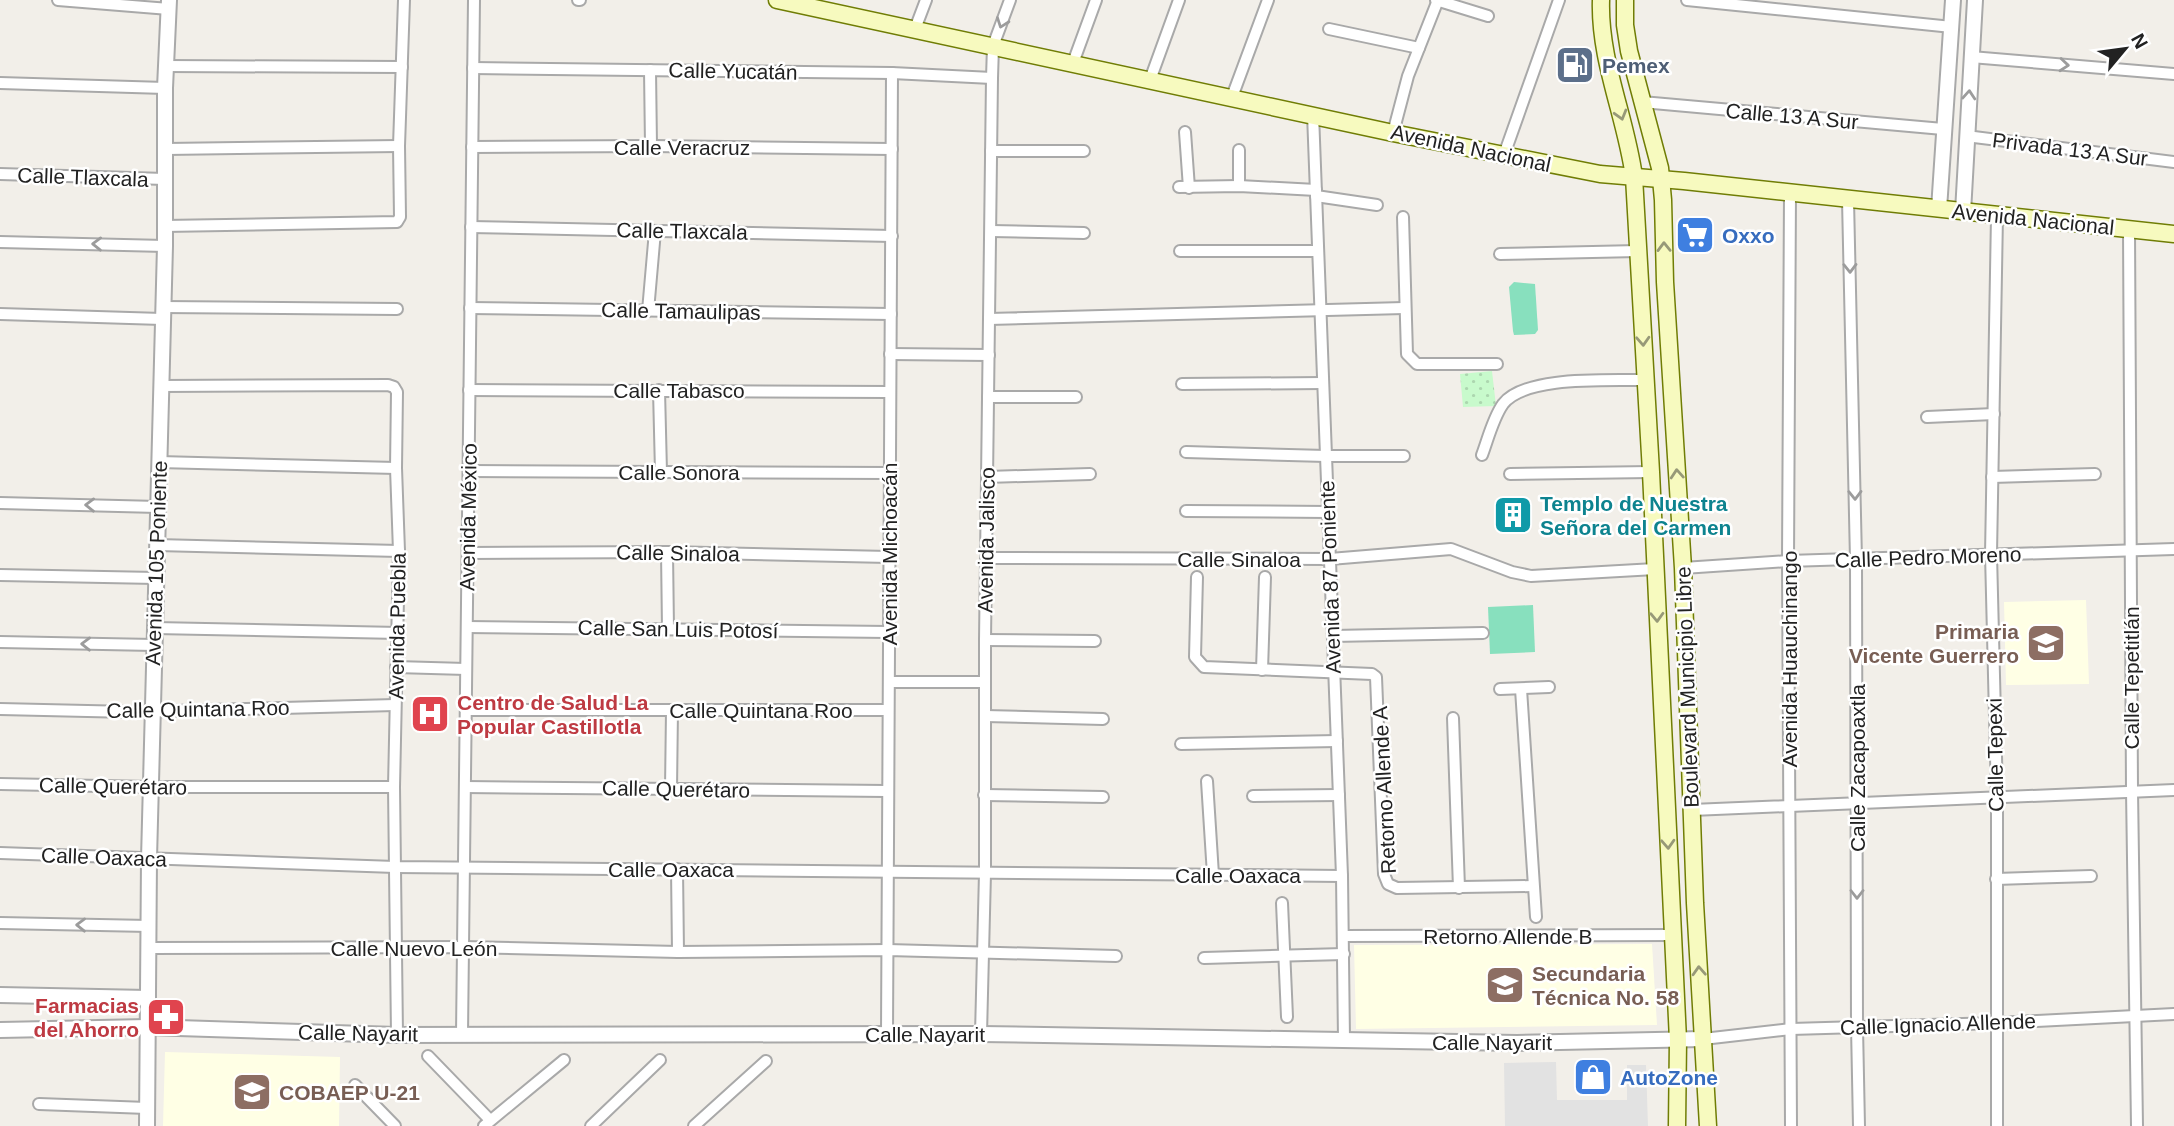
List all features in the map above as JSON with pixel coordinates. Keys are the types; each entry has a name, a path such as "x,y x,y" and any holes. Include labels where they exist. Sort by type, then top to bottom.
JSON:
{"main road":[{"name":"Avenida Nacional","path":"777,0 840,6 915,29 1393,133 1600,174 2174,234"},
{"name":"Boulevard Municipio Libre","path":"1601,0 1605,52 1630,149 1639,251 1678,1040 1677,1126"},
{"name":"Boulevard Municipio Libre","path":"1625,0 1629,51 1662,179 1665,296 1683,568 1708,1126"}],"street":[{"path":"58,0 169,4"},
{"path":"164,226 397,222 400,217 399,146 404,0"},
{"name":"Avenida México","path":"462,1034 474,0"},
{"path":"915,29 926,0"},
{"name":"Avenida Jalisco","path":"981,1034 985,873 992,78 993,46 1010,0"},
{"path":"1073,63 1096,0"},
{"path":"1150,80 1179,0"},
{"path":"1232,97 1268,0"},
{"path":"1393,133 1408,76 1437,0 1488,16"},
{"path":"1504,155 1559,0"},
{"path":"1687,0 1952,27"},
{"path":"1939,209 1953,0"},
{"path":"1963,212 1975,0"},
{"name":"Avenida 105 Poniente","path":"147,1126 149,859 169,4"},
{"path":"1329,29 1419,48"},
{"path":"1971,57 2174,74"},
{"path":"166,66 402,67"},
{"name":"Calle Yucatán","path":"473,68 650,69 992,78"},
{"path":"650,69 651,146"},
{"name":"Avenida Michoacán","path":"887,1034 892,74"},
{"path":"0,83 165,88"},
{"name":"Calle 13 A Sur","path":"1642,102 1943,129"},
{"name":"Avenida 87 Poniente","path":"1313,114 1342,876 1344,1040"},
{"path":"1185,132 1184,188 1239,186 1316,193 1377,205"},
{"name":"Privada 13 A Sur","path":"1966,136 2174,162"},
{"path":"166,149 399,146"},
{"name":"Calle Veracruz","path":"472,147 892,149"},
{"path":"991,150 1084,151"},
{"path":"1239,150 1239,186"},
{"name":"Calle Tlaxcala","path":"0,174 165,179"},
{"name":"Avenida Huauchinango","path":"1790,193 1788,561 1791,1126"},
{"name":"Calle Zacapoaxtla","path":"1849,200 1856,560 1859,1126"},
{"name":"Calle Tepexi","path":"1997,216 1991,554 1997,797 1997,1126"},
{"path":"1403,217 1407,354 1417,364 1497,364"},
{"name":"Calle Tlaxcala","path":"471,227 892,236"},
{"name":"Calle Tepetitlán","path":"2129,229 2137,1126"},
{"path":"648,311 655,231"},
{"path":"991,231 1084,233"},
{"path":"0,242 165,246"},
{"path":"1180,251 1318,251"},
{"path":"1500,254 1639,251"},
{"path":"989,319 1404,308"},
{"path":"0,314 397,309"},
{"name":"Calle Tamaulipas","path":"470,309 891,314"},
{"path":"890,354 989,355"},
{"path":"1482,454 1502,405 1530,387 1551,383 1646,380"},
{"path":"1182,384 1323,383"},
{"name":"Avenida Puebla","path":"161,386 388,384 397,392 399,633 394,787 397,1035"},
{"name":"Calle Tabasco","path":"470,390 889,392"},
{"path":"659,390 661,472"},
{"path":"988,397 1076,397"},
{"path":"1927,417 1994,414"},
{"path":"1186,452 1404,456"},
{"path":"159,462 396,468"},
{"name":"Calle Sonora","path":"469,471 890,472"},
{"path":"1510,474 1651,472"},
{"path":"987,477 1090,474"},
{"path":"1992,477 2095,474"},
{"path":"0,503 158,507"},
{"path":"1186,511 1328,512"},
{"path":"157,545 399,551"},
{"name":"Calle Sinaloa","path":"986,558 1330,559 1451,549 1512,572 1531,576 1655,569"},
{"name":"Calle Pedro Moreno","path":"1683,568 1788,561 2174,549"},
{"path":"667,552 668,629"},
{"name":"Calle Sinaloa","path":"468,553 667,552 889,557"},
{"path":"0,575 156,578"},
{"path":"1197,577 1195,657 1204,667 1334,673"},
{"path":"1262,670 1265,577"},
{"name":"Calle San Luis Potosí","path":"467,627 888,632"},
{"path":"155,628 399,633"},
{"path":"1333,636 1483,632"},
{"path":"985,640 1095,641"},
{"path":"0,642 154,645"},
{"path":"396,667 466,670"},
{"name":"Retorno Allende A","path":"1334,673 1372,674 1376,677 1384,874 1388,884 1397,888 1533,886"},
{"path":"889,682 985,682"},
{"path":"1500,690 1549,687"},
{"path":"1521,689 1536,917"},
{"name":"Calle Quintana Roo","path":"0,709 153,711 395,705"},
{"name":"Calle Quintana Roo","path":"466,710 888,710"},
{"path":"671,789 672,710"},
{"path":"985,716 1103,719"},
{"path":"1453,718 1459,888"},
{"path":"1181,744 1337,741"},
{"path":"1207,781 1213,875"},
{"name":"Calle Querétaro","path":"0,784 394,787"},
{"name":"Calle Querétaro","path":"465,787 887,791"},
{"path":"1692,810 2174,790"},
{"path":"984,795 1103,797"},
{"path":"1253,796 1339,795"},
{"name":"Calle Oaxaca","path":"0,853 395,867 1342,876"},
{"path":"677,869 678,951"},
{"path":"1996,878 2091,876"},
{"path":"1282,904 1287,1017"},
{"path":"0,923 149,926"},
{"name":"Retorno Allende B","path":"1343,936 1672,935"},
{"name":"Calle Nuevo León","path":"149,948 888,950 1116,956"},
{"path":"1204,958 1344,954"},
{"path":"0,995 148,998"},
{"name":"Calle Ignacio Allende","path":"1703,1039 1791,1029 2174,1014"},
{"name":"Calle Nayarit","path":"0,1030 147,1027 397,1035 981,1034 1517,1043 1703,1039"},
{"path":"428,1056 487,1123 564,1060"},
{"path":"590,1126 660,1060"},
{"path":"694,1126 766,1061"},
{"path":"355,1085 395,1126"},
{"path":"39,1104 147,1108"}],"shaded area":[{"name":"Primaria Vicente Guerrero","path":"2086,600 2089,684 2006,685 2004,602"},
{"name":"Secundaria Técnica No. 58","path":"1652,944 1657,1025 1356,1029 1354,945"},
{"name":"COBAEP U-21","path":"165,1052 340,1057 339,1126 163,1126"},
{"path":"1556,1062 1557,1100 1627,1100 1627,1065 1646,1065 1648,1126 1505,1126 1504,1063"}],"green space":[{"path":"1514,282 1535,284 1538,330 1535,334 1514,335 1509,287"},
{"path":"1492,371 1496,406 1463,407 1460,374"},
{"path":"1533,605 1535,652 1490,654 1488,607"}],"place":[{"name":"Pemex","path":"1575,65"},
{"name":"Oxxo","path":"1695,235"},
{"name":"Templo de Nuestra Señora del Carmen","path":"1513,515"},
{"name":"Primaria Vicente Guerrero","path":"2046,643"},
{"name":"Centro de Salud La Popular Castillotla","path":"430,714"},
{"name":"Secundaria Técnica No. 58","path":"1505,985"},
{"name":"Farmacias del Ahorro","path":"166,1017"},
{"name":"AutoZone","path":"1593,1077"},
{"name":"COBAEP U-21","path":"252,1092"}]}
